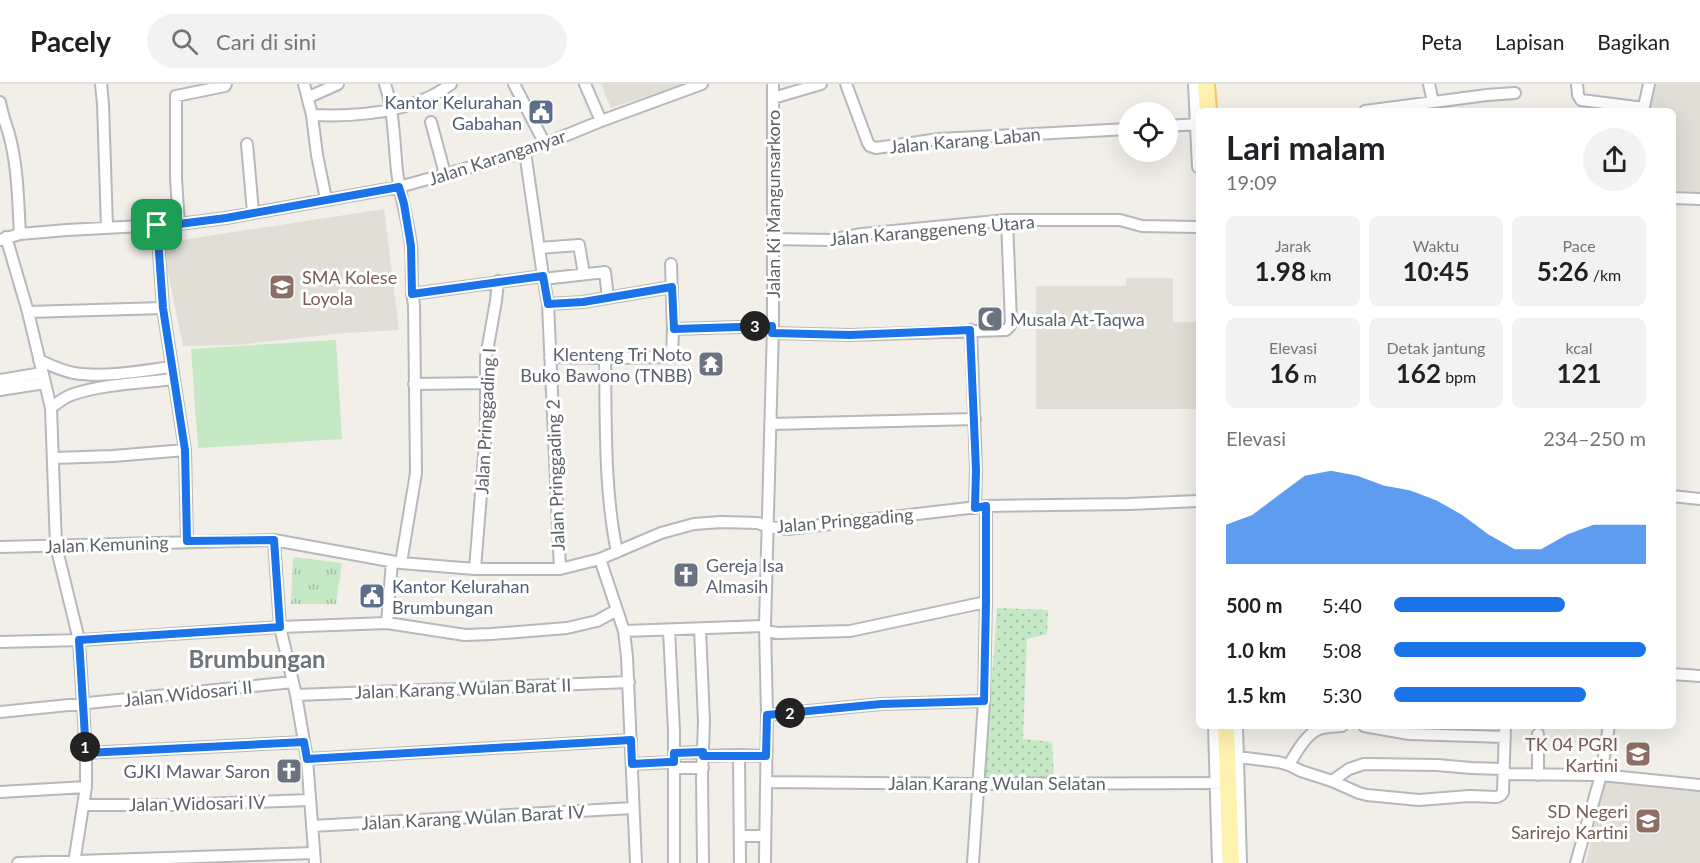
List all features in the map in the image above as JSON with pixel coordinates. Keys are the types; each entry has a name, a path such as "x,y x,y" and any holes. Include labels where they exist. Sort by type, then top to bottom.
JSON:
{"main road":[{"path":"1206,84 1208,108"},
{"path":"1227,729 1232,757 1222,783 1231,863"}],"street":[{"path":"101,84 107,227"},
{"path":"179,224 176,179 176,96 226,84"},
{"path":"304,84 309,98 326,199"},
{"path":"309,98 338,84"},
{"path":"385,84 389,95 399,187 411,246 416,408 416,473 387,623"},
{"path":"312,115 369,114 391,110 431,96 451,84"},
{"path":"514,84 545,144"},
{"path":"585,84 601,121"},
{"name":"Jalan Karanganyar","path":"3,238 20,234 107,227 179,224 399,187 525,152 702,84"},
{"name":"Jalan Ki Mangunsarkoro","path":"765,863 767,715 762,628 763,525 770,424 773,84"},
{"path":"773,98 821,84"},
{"name":"Jalan Karang Laban","path":"846,84 868,143 876,148 939,139 1118,130"},
{"path":"1194,84 1196,111"},
{"path":"1213,84 1215,108"},
{"path":"1429,84 1432,102"},
{"path":"1577,84 1581,100 1637,108"},
{"path":"1644,108 1649,84"},
{"path":"1387,108 1515,93"},
{"path":"0,102 18,179 20,234"},
{"path":"431,122 445,174"},
{"path":"1178,125 1196,124"},
{"path":"247,144 254,212"},
{"name":"Jalan Pringgading 2","path":"525,152 548,304 560,569"},
{"path":"1676,198 1700,199"},
{"path":"674,329 757,326 850,335 1006,330 1011,325 1007,219"},
{"name":"Jalan Karanggeneng Utara","path":"773,239 830,240 862,234 1007,219 1120,220 1142,226 1196,227"},
{"path":"157,225 163,308 185,450 187,541"},
{"path":"3,238 28,312 51,408 56,546 79,640 86,787 74,862"},
{"path":"539,248 579,244 584,274"},
{"path":"550,357 672,357 674,329 671,264"},
{"path":"412,294 498,281 605,272 608,298"},
{"name":"Jalan Pringgading I","path":"475,569 486,431 486,357 498,281"},
{"path":"548,304 583,302 672,287"},
{"path":"28,312 163,308"},
{"path":"970,330 975,419 975,508"},
{"path":"604,358 607,474 611,526 617,552"},
{"path":"39,360 80,374 171,368"},
{"path":"3,385 43,378"},
{"path":"51,408 70,395 94,388 173,379"},
{"path":"414,384 486,383"},
{"path":"770,424 975,419"},
{"path":"54,458 185,450"},
{"path":"1676,496 1700,499"},
{"name":"Jalan Pringgading","path":"397,563 475,569 560,569 600,559 661,533 702,523 763,525 788,529 986,506 1196,501"},
{"path":"973,863 984,701 986,506"},
{"path":"18,863 315,858 307,759 296,695 280,627 274,540"},
{"name":"Jalan Kemuning","path":"0,547 274,540 397,563"},
{"path":"600,559 624,631 629,682 636,863"},
{"path":"624,631 742,627 762,628 778,633 850,631 986,602"},
{"path":"0,642 79,640 280,627 387,623 432,631 491,634 567,628 597,621 617,610"},
{"path":"700,629 704,721 703,863"},
{"path":"669,630 674,761 674,863"},
{"path":"1676,674 1700,676"},
{"name":"Jalan Widosari II","path":"0,712 293,682"},
{"name":"Jalan Karang Wulan Barat II","path":"296,695 629,682"},
{"path":"767,715 881,704 984,701"},
{"path":"1214,729 1222,783 1218,863"},
{"path":"1237,729 1232,757 1241,863"},
{"path":"1289,765 1314,731 1320,729"},
{"path":"1232,757 1278,762 1359,793 1379,796 1419,800 1502,795 1505,732 1409,734 1381,729"},
{"path":"1576,863 1601,775 1609,729"},
{"path":"1538,734 1538,774"},
{"path":"307,759 631,740"},
{"path":"86,753 304,742"},
{"path":"632,764 674,761 703,754 766,756"},
{"path":"739,755 740,863"},
{"path":"674,761 703,768"},
{"path":"1332,781 1349,769 1364,764 1538,774 1601,775 1700,785"},
{"name":"Jalan Karang Wulan Selatan","path":"766,782 1222,783"},
{"path":"0,792 86,787"},
{"name":"Jalan Widosari IV","path":"84,805 171,805 310,800"},
{"name":"Jalan Karang Wulan Barat IV","path":"312,826 633,808"},
{"path":"740,836 765,836"}],"shaded area":[{"path":"601,84 684,84 611,108"},
{"path":"1655,84 1700,84 1700,192 1676,191 1676,108 1651,108"},
{"name":"SMA Kolese Loyola","path":"384,209 399,330 345,333 237,345 183,346 162,243"},
{"path":"1126,278 1173,278 1173,322 1196,322 1196,409 1036,409 1036,286 1126,286"},
{"name":"SD Negeri Sarirejo Kartini","path":"1605,778 1700,787 1700,863 1586,863"}],"green space":[{"path":"336,340 342,439 198,448 191,349"},
{"path":"293,557 342,563 336,604 291,604"},
{"path":"997,608 1048,610 1047,634 1027,639 1023,739 1052,742 1054,778 985,777"}],"place":[{"name":"Kantor Kelurahan Gabahan","path":"541,112"},
{"name":"SMA Kolese Loyola","path":"282,287"},
{"name":"Musala At-Taqwa","path":"990,319"},
{"name":"Klenteng Tri Noto Buko Bawono (TNBB)","path":"711,364"},
{"name":"Gereja Isa Almasih","path":"686,575"},
{"name":"Kantor Kelurahan Brumbungan","path":"372,596"},
{"name":"TK 04 PGRI Kartini","path":"1638,754"},
{"name":"GJKI Mawar Saron","path":"289,771"},
{"name":"SD Negeri Sarirejo Kartini","path":"1648,821"}],"district":[{"name":"Brumbungan","path":"257,658"}],"route":[{"path":"399,187 411,246 412,294 543,276 548,304 583,302 672,287 674,329 772,326 772,333 850,335 970,330 974,391 975,508 986,506 984,701 881,704 767,715 766,756 703,756 703,752 674,753 674,762 632,764 631,740 307,759 304,742 86,753 79,640 280,627 274,540 187,541 185,450 163,308 157,225 226,218 399,187"}]}
